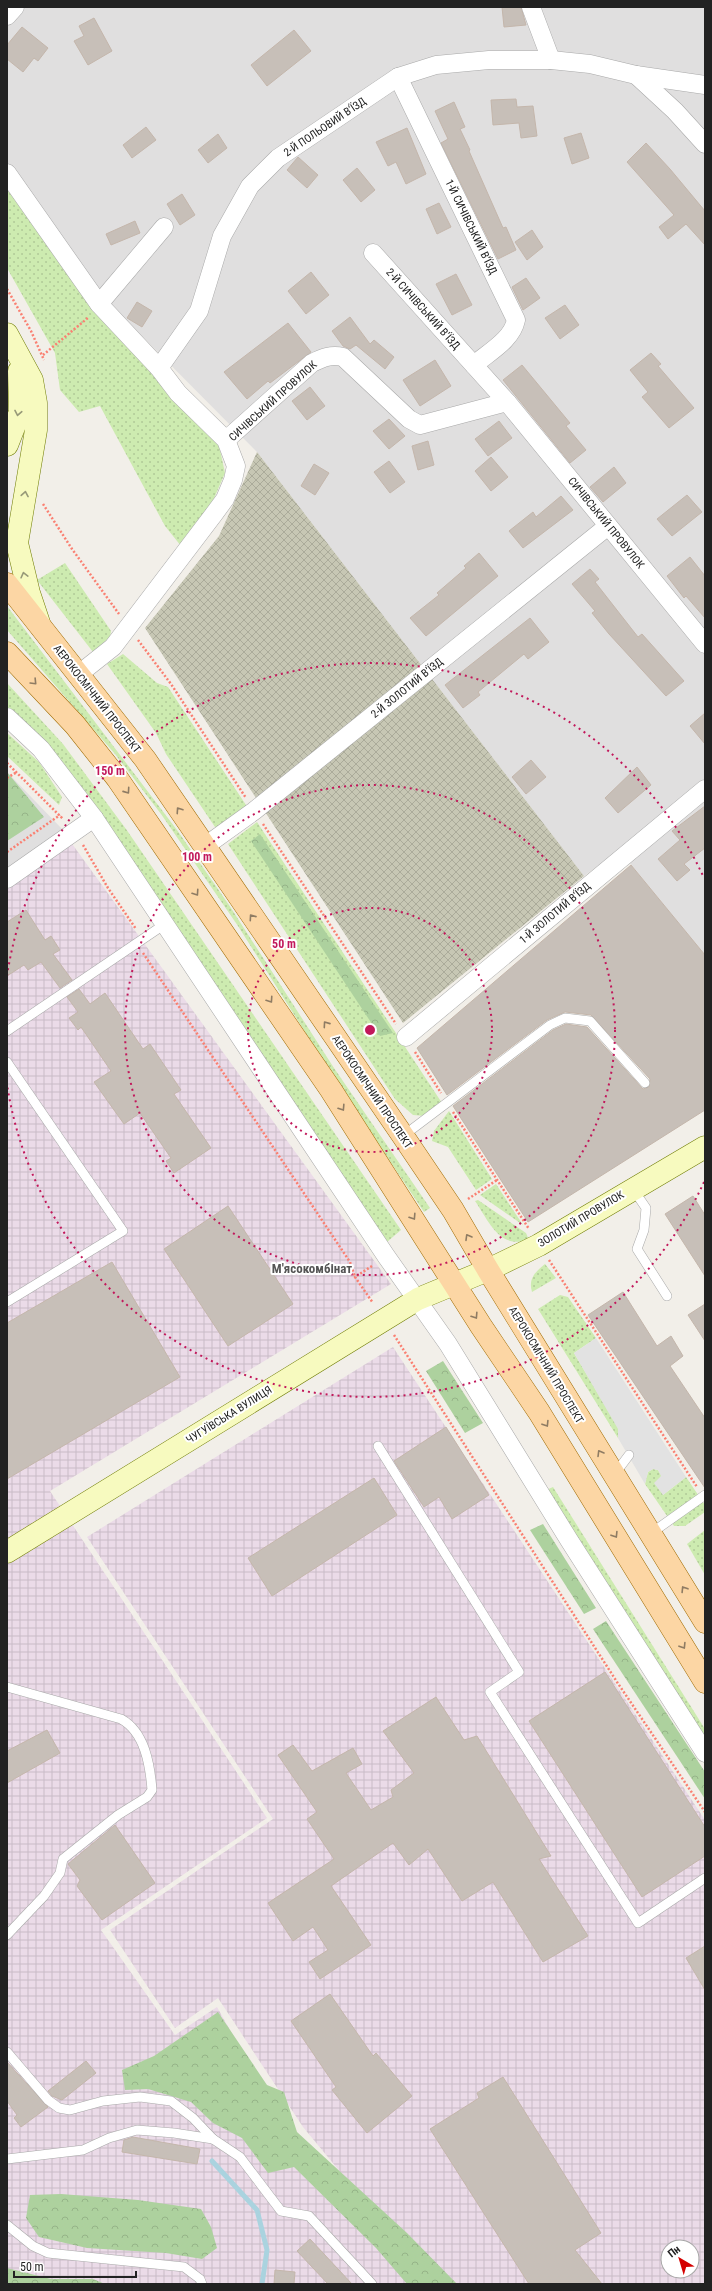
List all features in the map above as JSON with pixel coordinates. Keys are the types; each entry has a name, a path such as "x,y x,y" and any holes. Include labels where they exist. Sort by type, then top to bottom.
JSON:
{"main road":[{"path":"7,445 20,412 19,371 10,340"},
{"path":"10,340 32,380 36,403 36,430 17,543 29,593 40,626"},
{"name":"АЕРОКОСМІЧНИЙ ПРОСПЕКТ","path":"7,584 145,759 453,1210 488,1270 705,1622"},
{"path":"7,653 75,725 117,778 331,1090 454,1283 539,1412 705,1682"},
{"name":"ЗОЛОТИЙ ПРОВУЛОК","path":"454,1283 488,1270 539,1245 705,1147"},
{"name":"ЧУГУЇВСЬКА ВУЛИЦЯ","path":"7,1552 418,1299 454,1283"}],"street":[{"path":"7,16 15,7"},
{"path":"531,7 551,60"},
{"name":"2-Й ПОЛЬОВИЙ В’ЇЗД","path":"159,368 199,311 222,236 250,186 278,158 398,77 436,65 490,60 551,60 590,64 636,75 705,85"},
{"path":"636,75 675,111 705,144"},
{"name":"1-Й СИЧІВСЬКИЙ В’ЇЗД","path":"398,77 516,320 514,329 507,337 474,364"},
{"path":"7,173 100,305 159,368 178,393 226,440"},
{"path":"100,305 164,227"},
{"name":"2-Й СИЧІВСЬКИЙ В’ЇЗД","path":"373,253 474,364"},
{"name":"СИЧІВСЬКИЙ ПРОВУЛОК","path":"79,674 113,647 129,628 225,499 234,480 236,466 226,440 312,363 324,357 335,356 343,358 409,419 420,425 507,402"},
{"name":"СИЧІВСЬКИЙ ПРОВУЛОК","path":"474,364 507,402 705,644"},
{"name":"2-Й ЗОЛОТИЙ В’ЇЗД","path":"204,847 254,811 608,526"},
{"path":"7,717 41,749 94,818 386,1256 418,1299 705,1753"},
{"name":"1-Й ЗОЛОТИЙ В’ЇЗД","path":"406,1037 705,789"},
{"path":"7,879 94,818"}],"lane":[{"path":"7,1031 165,924"},
{"path":"403,1136 550,1025 565,1018 590,1021 646,1084"},
{"path":"7,1062 123,1231 7,1302"},
{"path":"633,1189 646,1208 644,1230 637,1250 667,1296"},
{"path":"378,1446 519,1672 490,1692 638,1923 705,1878"},
{"path":"614,1476 629,1455"},
{"path":"650,1534 704,1496"},
{"path":"7,1687 121,1720 128,1724 146,1752 152,1790 147,1797 118,1814 63,1860 60,1873 44,1896 7,1935"},
{"path":"7,2052 48,2100 59,2108 70,2110 103,2101 140,2097 171,2101 193,2118 213,2139 240,2157 281,2211 309,2216 372,2284"},
{"path":"7,2159 83,2150 109,2138 137,2130 174,2133 213,2139"},
{"path":"7,2225 33,2246 48,2253 184,2267 200,2279 202,2284"}],"path":[{"path":"43,355 100,305"},
{"path":"41,501 72,550 171,684 254,811 406,1037 496,1180 704,1496"},
{"path":"7,763 37,791"},
{"path":"7,778 17,772"},
{"path":"7,852 60,815"},
{"path":"94,861 108,888 136,928 143,953 350,1262 355,1277 372,1303"},
{"path":"466,1201 496,1180"},
{"path":"355,1277 374,1265"},
{"path":"392,1333 617,1682 705,1812"}],"shaded area":[{"path":"12,7 705,7 705,955 619,850 584,876 257,452 111,305 7,166 7,15"},
{"path":"257,452 584,876 403,1023 145,628 219,536"},
{"path":"7,772 63,830 7,869"},
{"path":"70,841 391,1284 50,1491 267,1818 101,1930 175,2035 217,2007 293,2142 412,2284 7,2284 7,886"},
{"path":"596,1338 686,1477 663,1495 654,1483 661,1476 658,1470 653,1469 648,1472 645,1484 618,1438 618,1429 574,1353"},
{"path":"393,1347 705,1820 705,2284 433,2284 303,2127 218,1998 175,2028 110,1930 273,1819 87,1537"}],"green space":[{"path":"7,189 83,296 219,445 225,473 212,503 181,546 165,526 100,406 79,412 60,390 55,353 7,268"},
{"path":"65,563 111,631 110,637 93,652 37,580"},
{"path":"7,606 177,830 229,905 334,1068 430,1208 424,1212 333,1076 238,926 161,814 115,754 7,630"},
{"path":"123,654 157,683 168,687 248,808 217,830 166,754 156,733 107,664"},
{"path":"7,683 63,744 126,829 401,1230 387,1242 7,709"},
{"path":"7,733 39,762 62,797 59,805 7,756"},
{"path":"7,772 44,817 7,841"},
{"path":"257,822 442,1103 425,1116 413,1115 395,1099 228,844"},
{"path":"260,834 393,1033 380,1036 251,841"},
{"path":"449,1111 492,1179 476,1190 448,1147 432,1141 434,1131"},
{"path":"496,1184 523,1225 480,1195"},
{"path":"478,1200 526,1233 529,1240 519,1242 510,1241 496,1232 475,1201"},
{"path":"545,1264 556,1278 532,1292 531,1283 533,1276"},
{"path":"560,1295 568,1297 596,1338 574,1353 619,1429 618,1438 538,1309"},
{"path":"443,1361 483,1423 465,1433 426,1371"},
{"path":"653,1469 658,1470 662,1476 659,1479 663,1495 686,1477 705,1505 705,1512 685,1526 674,1526 645,1484 648,1472"},
{"path":"553,1487 705,1729 705,1744 544,1491"},
{"path":"543,1524 596,1608 584,1614 530,1530"},
{"path":"705,1530 705,1575 687,1544"},
{"path":"606,1621 705,1772 705,1799 593,1629"},
{"path":"218,2012 267,2085 284,2092 297,2132 407,2233 457,2284 407,2284 376,2248 294,2167 268,2173 242,2138 213,2123 191,2102 148,2089 125,2090 122,2070 154,2056"},
{"path":"61,2194 138,2200 201,2209 211,2227 217,2248 202,2259 166,2253 87,2248 39,2237 26,2218 30,2195"},
{"path":"7,2268 51,2279 93,2279 105,2284 7,2284"}],"building":[{"path":"502,7 521,7 526,25 504,27"},
{"path":"94,18 112,51 88,65 74,41 84,36 79,26"},
{"path":"22,27 48,48 38,61 34,58 23,72 7,59 7,45"},
{"path":"294,30 311,51 267,86 251,65"},
{"path":"516,99 517,107 533,106 537,136 521,138 519,123 493,125 491,100"},
{"path":"454,102 465,127 460,129 470,150 469,151 503,228 506,227 516,250 498,259 441,143 448,139 435,111"},
{"path":"146,127 156,140 132,158 123,145"},
{"path":"407,128 426,174 406,184 396,162 388,166 376,142"},
{"path":"581,133 589,158 572,164 564,138"},
{"path":"218,134 227,148 208,163 198,150"},
{"path":"646,143 705,211 705,245 686,224 668,239 659,227 674,215 627,162"},
{"path":"298,157 318,175 307,188 287,170"},
{"path":"357,168 375,190 361,202 343,180"},
{"path":"182,194 195,215 180,225 167,204"},
{"path":"439,203 451,227 437,234 426,209"},
{"path":"135,221 140,233 111,245 106,234"},
{"path":"532,230 543,247 527,260 515,242"},
{"path":"311,272 329,295 306,314 288,291"},
{"path":"456,274 472,305 452,315 436,284"},
{"path":"526,278 540,298 523,310 512,287"},
{"path":"137,302 152,311 142,327 127,318"},
{"path":"565,305 579,325 560,339 545,318"},
{"path":"350,317 370,344 374,340 394,357 385,369 356,345 350,349 343,346 332,331"},
{"path":"288,323 311,352 270,383 268,381 247,399 224,372"},
{"path":"651,353 661,364 658,366 694,408 669,428 642,397 648,392 630,370"},
{"path":"435,360 451,386 420,406 403,380"},
{"path":"522,365 570,423 566,426 586,450 570,463 503,380"},
{"path":"310,387 325,406 307,420 292,401"},
{"path":"389,419 405,436 389,449 373,431"},
{"path":"499,421 512,438 488,456 475,439"},
{"path":"428,441 434,465 418,470 412,446"},
{"path":"491,457 508,477 491,491 475,471"},
{"path":"389,461 405,482 390,493 374,472"},
{"path":"314,464 329,473 315,495 301,486"},
{"path":"614,467 626,483 603,502 590,487"},
{"path":"687,495 702,512 672,536 657,519"},
{"path":"561,496 573,510 523,548 509,531 533,512 536,517"},
{"path":"479,553 498,576 426,636 410,618 439,595 437,593 466,568 464,566"},
{"path":"690,557 705,576 705,618 686,596 684,598 667,576"},
{"path":"590,569 599,579 595,582 638,637 642,634 684,681 666,696 609,634 592,613 595,611 572,584"},
{"path":"530,618 549,642 528,659 524,654 478,692 480,695 463,708 445,685"},
{"path":"705,713 705,744 690,726"},
{"path":"531,760 546,777 526,794 512,777"},
{"path":"637,767 651,785 618,813 605,798"},
{"path":"705,806 705,848 684,864 690,870 677,881 658,859 680,840 672,831"},
{"path":"631,865 705,955 705,1110 528,1222 453,1106 553,1030 566,1024 587,1027 643,1089 649,1087 650,1079 591,1015 565,1012 547,1020 447,1095 417,1048"},
{"path":"26,910 45,940 51,936 60,950 53,954 72,980 60,988 41,962 28,970 24,965 7,976 7,922"},
{"path":"79,989 90,1004 105,993 143,1049 150,1044 181,1090 174,1094 211,1148 174,1173 166,1161 171,1158 140,1113 124,1124 94,1082 111,1071 81,1027 78,1030 69,1018 78,1012 67,997"},
{"path":"693,1196 705,1215 705,1276 665,1214"},
{"path":"228,1206 293,1304 228,1346 164,1249"},
{"path":"112,1262 180,1377 7,1479 7,1323"},
{"path":"623,1292 657,1346 671,1336 683,1356 670,1366 705,1418 705,1488 588,1315"},
{"path":"705,1304 705,1341 688,1315"},
{"path":"446,1427 489,1495 452,1519 439,1497 424,1507 394,1461"},
{"path":"374,1478 397,1515 272,1596 248,1558"},
{"path":"605,1672 705,1827 705,1856 642,1897 529,1721"},
{"path":"436,1697 464,1740 477,1736 551,1856 539,1859 588,1936 543,1962 493,1882 462,1901 428,1849 409,1865 393,1843 331,1886 371,1945 320,1979 309,1962 328,1950 313,1927 293,1941 268,1903 334,1859 307,1819 317,1812 278,1755 293,1745 312,1771 353,1748 362,1764 346,1773 371,1810 393,1797 391,1790 414,1773 383,1731"},
{"path":"47,1730 60,1753 7,1783 7,1751"},
{"path":"115,1825 155,1883 102,1920 77,1886 80,1880 68,1864"},
{"path":"705,1946 705,1990 686,1958"},
{"path":"330,1994 373,2056 376,2053 412,2096 367,2133 332,2090 336,2087 291,2021"},
{"path":"86,2061 96,2073 62,2100 52,2096 48,2091"},
{"path":"7,2062 48,2107 21,2127 14,2118 17,2115 7,2101"},
{"path":"503,2077 601,2233 575,2250 602,2284 529,2284 430,2129 479,2098 477,2093"},
{"path":"133,2137 200,2149 197,2164 122,2152 124,2140"},
{"path":"310,2239 352,2284 328,2284 297,2251"},
{"path":"275,2270 295,2272 294,2284 274,2284"}],"waterway":[{"path":"212,2161 257,2210 267,2250 262,2284"}],"district":[{"name":"М'ясокомбінат","path":"312,1268"}]}
